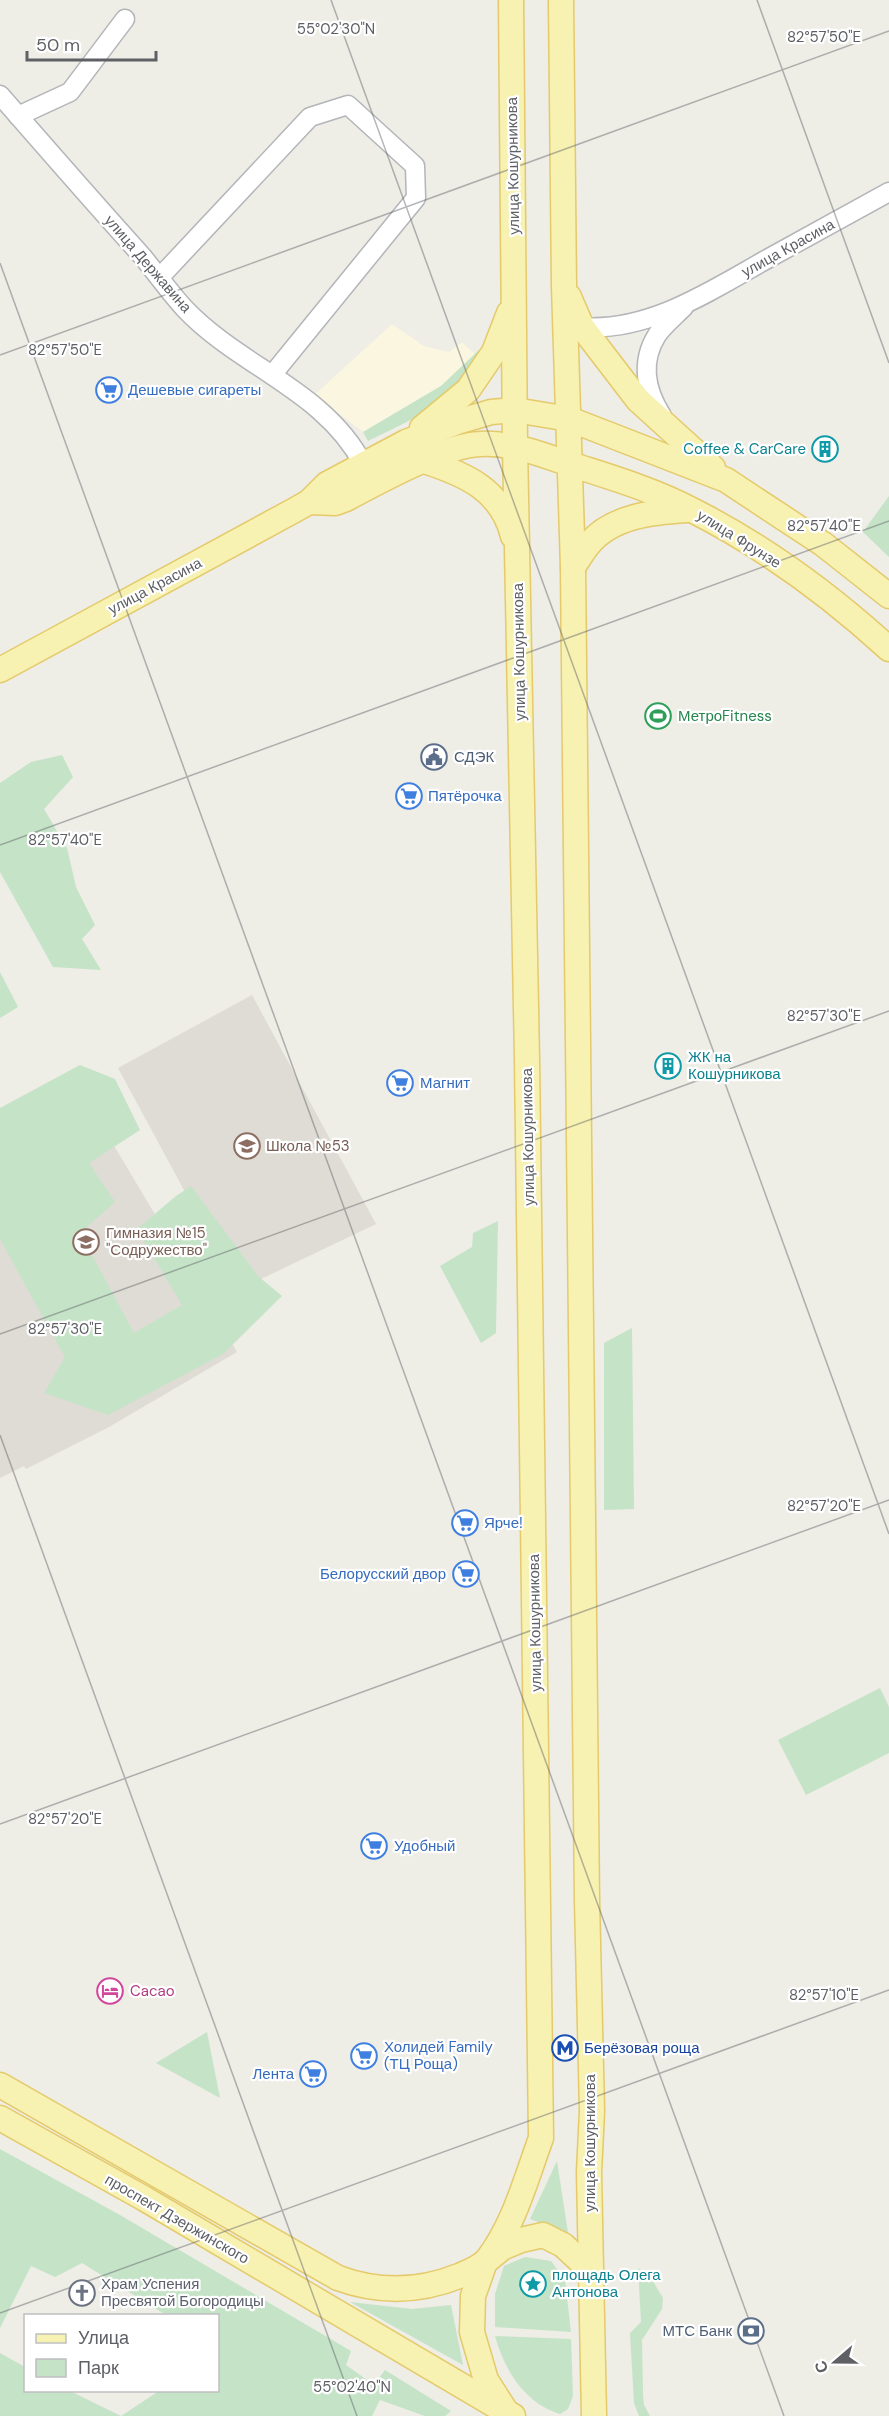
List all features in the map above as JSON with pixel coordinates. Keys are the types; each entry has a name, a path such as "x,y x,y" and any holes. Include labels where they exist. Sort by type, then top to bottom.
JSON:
{"main road":[{"name":"улица Кошурникова","path":"485,2262 507,2228 541,2138 542,2119 527,1059 515,446 511,0"},
{"name":"улица Кошурникова","path":"561,0 564,286 573,567 587,1854 592,2111 589,2172 591,2271"},
{"path":"564,286 582,327 638,400 726,480 823,544 889,596"},
{"path":"406,441 468,390 494,352 514,299"},
{"name":"улица Красина","path":"0,670 309,502 327,484 406,441 491,412 515,410 569,419"},
{"path":"569,419 726,480"},
{"name":"улица Красина","path":"309,502 335,503 346,499 442,453 479,444 515,446"},
{"name":"улица Фрунзе","path":"515,446 632,484 691,509 738,535 847,610 889,649"},
{"path":"424,461 455,471 484,488 509,518 517,552"},
{"path":"573,567 590,542 620,520 658,512 691,509"},
{"name":"проспект Дзержинского","path":"0,2085 348,2282 381,2288 416,2289 446,2281 485,2262"},
{"name":"проспект Дзержинского","path":"0,2118 145,2199 510,2415"},
{"path":"510,2415 486,2380 472,2332 473,2296 485,2262 502,2248 520,2240 543,2235 563,2245 591,2271 594,2416"}],"street":[{"path":"18,116 70,92 125,18"},
{"name":"улица Державина","path":"0,95 194,317 221,341 313,403 338,428 356,450 363,464"},
{"path":"160,277 310,117 348,105 415,166 416,198 272,375"},
{"name":"улица Красина","path":"582,327 614,326 687,304 889,192"},
{"name":"улица Красина","path":"669,428 652,400 647,384 649,352 657,334 687,304"}],"shaded area":[{"path":"392,324 424,346 449,352 462,342 475,354 441,386 363,432 314,395"},
{"name":"Школа №53","path":"252,995 376,1224 238,1290 118,1068"},
{"name":"Гимназия №15 \"Содружество\"","path":"79,1087 237,1352 109,1427 26,1469 24,1466 0,1478 0,1132"}],"green space":[{"path":"479,350 472,367 449,394 418,416 368,441 363,432 441,386"},
{"path":"889,496 889,557 863,532"},
{"path":"62,755 73,777 44,809 67,848 76,887 95,925 82,939 101,970 53,967 0,872 0,783 31,762"},
{"path":"0,972 18,1007 0,1018"},
{"name":"Гимназия №15 \"Содружество\"","path":"80,1065 115,1079 140,1130 89,1163 115,1202 80,1233 134,1333 182,1305 137,1229 191,1186 258,1276 282,1296 223,1354 108,1415 44,1393 65,1357 0,1239 0,1108"},
{"path":"498,1221 496,1333 481,1343 440,1266 472,1247 473,1233"},
{"path":"632,1328 634,1509 604,1510 604,1343"},
{"path":"880,1688 889,1707 889,1753 806,1795 778,1740"},
{"path":"207,2032 220,2098 156,2063"},
{"path":"0,2149 120,2215 351,2351 346,2365 374,2385 385,2370 451,2411 445,2416 425,2416 380,2400 372,2416 121,2416 157,2392 219,2392 219,2314 164,2314 82,2263 55,2277 31,2266 0,2328"},
{"path":"557,2161 568,2233 530,2219"},
{"path":"525,2257 551,2261 565,2280 571,2332 495,2327 495,2294 504,2266"},
{"path":"638,2268 654,2283 663,2298 662,2309 642,2340 644,2405 650,2416 639,2416 634,2403 630,2333 641,2322"},
{"path":"350,2302 412,2309 451,2305 463,2365"},
{"path":"495,2336 571,2339 573,2396 568,2409 560,2414 547,2409 526,2393 504,2361"},
{"path":"0,2353 24,2366 24,2392 72,2392 121,2416 0,2416"}],"place":[{"name":"Дешевые сигареты","path":"109,390"},
{"name":"Coffee & CarCare","path":"825,449"},
{"name":"МетроFitness","path":"658,716"},
{"name":"СДЭК","path":"434,757"},
{"name":"Пятёрочка","path":"409,796"},
{"name":"ЖК на Кошурникова","path":"668,1066"},
{"name":"Магнит","path":"400,1083"},
{"name":"Школа №53","path":"247,1146"},
{"name":"Гимназия №15 \"Содружество\"","path":"86,1242"},
{"name":"Ярче!","path":"465,1523"},
{"name":"Белорусский двор","path":"466,1574"},
{"name":"Удобный","path":"374,1846"},
{"name":"Cacao","path":"110,1991"},
{"name":"Берёзовая роща","path":"565,2048"},
{"name":"Холидей Family (ТЦ Роща)","path":"364,2056"},
{"name":"Лента","path":"313,2074"},
{"name":"площадь Олега Антонова","path":"533,2284"},
{"name":"Храм Успения Пресвятой Богородицы","path":"82,2293"},
{"name":"МТС Банк","path":"751,2331"}]}
